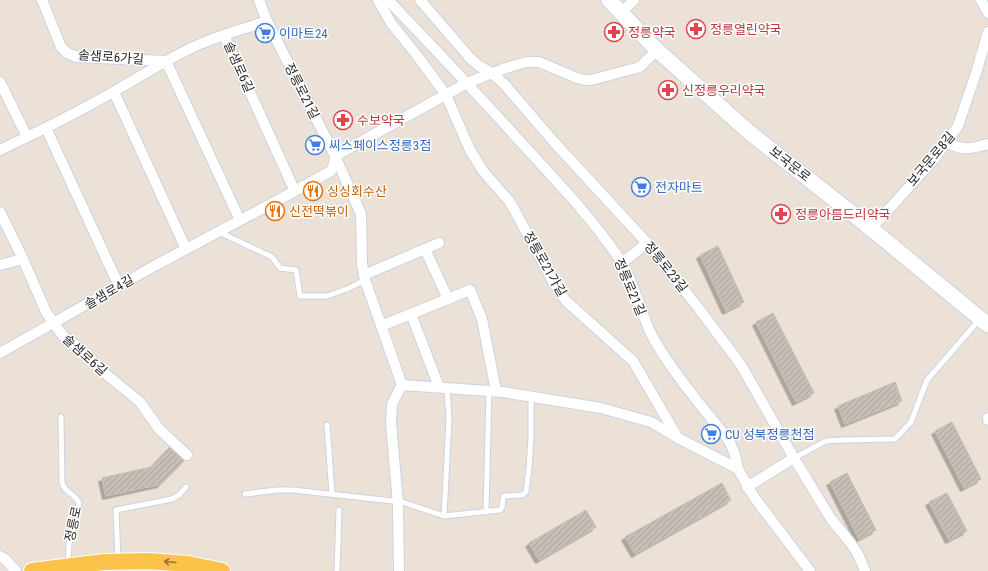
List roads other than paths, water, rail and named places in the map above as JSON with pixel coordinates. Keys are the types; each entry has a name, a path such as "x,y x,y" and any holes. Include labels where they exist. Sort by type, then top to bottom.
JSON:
{"main road":[{"name":"보국문로","path":"609,0 657,50 750,133 871,229 984,322"},
{"path":"32,571 104,562 118,555 148,561 188,564 222,571"}],"street":[{"name":"솔샘로6가길","path":"42,0 61,47 67,53 77,57 166,61"},
{"name":"정릉로21길","path":"259,0 267,21 335,156 361,214 362,264 364,277 402,385"},
{"name":"정릉로21가길","path":"378,0 392,23 446,95 470,150 483,171 510,202 566,301 633,361 678,438"},
{"name":"정릉로21길","path":"388,0 467,83 597,228 622,263 645,321 658,347 674,371 732,445 738,469 747,487 810,571"},
{"name":"정릉로23길","path":"420,0 470,58 479,66 492,73 505,85 554,142 647,243 700,310 741,365 831,519 858,554 865,571"},
{"path":"621,13 634,0"},
{"path":"981,0 988,13"},
{"name":"솔샘로6길","path":"0,150 46,128 114,92 166,61 198,45 267,21"},
{"name":"보국문로8길","path":"871,229 935,158 958,126 988,33"},
{"name":"솔샘로6길","path":"224,35 293,187"},
{"path":"335,156 467,83 492,73 527,62 539,62 577,78 592,80 640,67 657,50"},
{"path":"166,61 238,216"},
{"path":"0,82 27,137"},
{"path":"114,92 186,249"},
{"path":"46,128 119,286"},
{"path":"946,142 955,147 970,149 988,144"},
{"name":"솔샘로4길","path":"0,353 331,170 334,164 335,156"},
{"name":"솔샘로6길","path":"0,212 23,259 46,312 63,336 80,348 107,375 140,402 159,429 187,455"},
{"path":"364,277 439,243"},
{"path":"622,263 647,243"},
{"path":"425,249 448,299"},
{"path":"0,265 23,259"},
{"path":"381,326 470,290 482,319 493,391"},
{"path":"411,314 443,388"},
{"path":"399,571 398,502 390,423 392,404 402,385 493,391 601,408 651,422 678,438 738,469"},
{"path":"747,487 794,458"},
{"path":"0,556 5,559 16,571"}],"lane":[{"path":"218,232 272,257 280,268 296,270 300,296 326,296 347,289 364,277"},
{"name":"보국문로","path":"794,458 826,441 895,439 911,422 926,380 984,322"},
{"path":"443,388 449,424 444,516"},
{"path":"486,511 493,391"},
{"path":"245,494 277,490 293,490 332,494 409,503 444,516 500,510 502,508 504,496 522,495 526,492 531,437 531,396"},
{"name":"정릉로","path":"61,417 62,482 65,490 77,498 79,503 69,540 68,566"},
{"path":"327,425 332,494"},
{"path":"118,555 116,510 172,499 186,487"},
{"path":"337,571 339,510"}],"place":[{"name":"정릉열린약국","path":"696,29"},
{"name":"정릉약국","path":"614,32"},
{"name":"이마트24","path":"265,33"},
{"name":"신정릉우리약국","path":"668,90"},
{"name":"수보약국","path":"343,120"},
{"name":"씨스페이스정릉3점","path":"315,145"},
{"name":"전자마트","path":"641,187"},
{"name":"싱싱회수산","path":"313,191"},
{"name":"신전떡볶이","path":"275,211"},
{"name":"정릉아름드리약국","path":"781,214"},
{"name":"CU 성북정릉천점","path":"711,434"}]}
